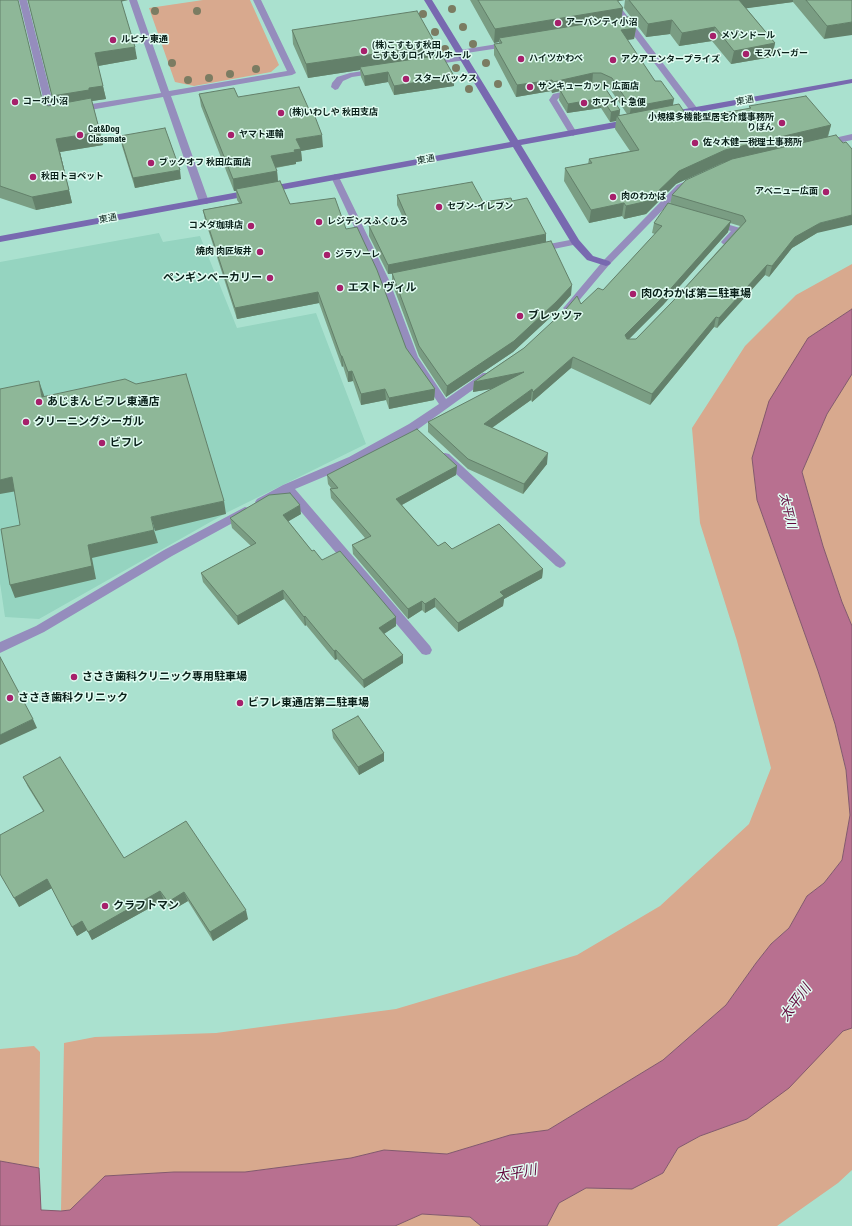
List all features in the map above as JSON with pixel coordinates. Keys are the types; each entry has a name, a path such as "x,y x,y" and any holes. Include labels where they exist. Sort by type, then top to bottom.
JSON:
{"street":[{"path":"23,0 51,114 292,73 256,0"},
{"path":"133,0 204,202"},
{"path":"428,0 575,242 590,258 606,263"},
{"path":"616,4 625,25 694,110"},
{"path":"424,64 520,42"},
{"path":"335,87 340,80 350,75 387,70"},
{"name":"東通","path":"656,117 852,81"},
{"path":"572,133 553,100 560,94 585,90"},
{"path":"620,114 626,122"},
{"name":"東通","path":"0,239 641,120"},
{"path":"814,145 852,137"},
{"path":"336,177 388,279 413,358 445,406"},
{"path":"560,316 606,263 660,207 680,187 693,181"},
{"path":"660,207 674,211"},
{"path":"702,219 737,230 717,252"},
{"path":"529,251 575,242"},
{"path":"0,648 40,629 168,553 287,488 353,460 416,430 445,406 494,372"},
{"path":"435,448 560,563"},
{"path":"287,488 426,650"}],"shaded area":[{"path":"203,0 250,0 279,65 271,72 194,86 175,82 149,8"},
{"path":"159,233 163,242 200,236 237,328 316,313 366,444 228,512 39,619 5,617 0,583 0,262"},
{"path":"852,264 852,309 808,338 752,458 757,500 818,671 835,724 846,771 850,815 842,860 824,883 807,896 789,928 771,944 726,1005 663,1060 548,1130 510,1135 447,1154 384,1150 351,1158 245,1172 174,1172 105,1176 70,1210 61,1211 64,1043 95,1037 216,1033 396,1009 577,955 660,906 749,824 771,768 737,641 700,523 692,428 745,346 796,295"},
{"path":"852,374 852,626 842,602 823,546 802,472 827,414"},
{"path":"852,1028 852,1170 838,1183 777,1226 547,1226 559,1203 586,1188 632,1189 663,1173 678,1148 700,1136 747,1119 843,1031"},
{"path":"34,1046 40,1052 39,1168 0,1161 0,1049"},
{"path":"422,1214 470,1217 481,1226 395,1226"}],"water":[{"name":"太平川","path":"852,309 852,374 827,414 802,472 823,546 842,602 852,626 852,1028 843,1031 789,1088 747,1119 700,1136 678,1148 663,1173 632,1189 586,1188 559,1203 547,1226 481,1226 470,1217 422,1214 395,1226 0,1226 0,1161 39,1168 41,1210 61,1211 70,1210 105,1176 174,1172 245,1172 351,1158 384,1150 447,1154 510,1135 548,1130 663,1060 726,1005 771,944 789,928 807,896 824,883 842,860 850,815 846,770 835,724 818,671 757,500 752,458 769,401 808,338"}],"building":[{"path":"0,0 18,0 43,103 48,106 91,98 100,132 56,139 69,190 32,197 0,186"},
{"path":"28,0 121,0 135,47 95,53 103,86 89,88 89,90 52,96"},
{"path":"478,0 617,0 623,8 495,29"},
{"path":"629,0 739,0 775,43 734,51 715,27 682,33 672,20 648,24"},
{"path":"806,0 852,0 852,22 827,26"},
{"path":"417,11 436,45 306,64 292,30"},
{"path":"628,17 636,28 621,30 655,81 661,81 674,99 631,107 612,78 601,73 593,73 553,82 552,80 517,85 494,44 502,43 499,38"},
{"path":"442,55 454,76 394,86 388,72 364,76 360,67"},
{"path":"600,84 603,85 620,110 611,112 602,98 568,104 560,90"},
{"path":"299,87 311,114 314,114 322,135 296,139 301,149 294,150 295,152 271,156 277,171 233,179 199,94 234,88 238,97"},
{"path":"806,96 831,125 725,150 679,171 648,201 626,206 624,203 591,210 565,168 592,163 589,159 639,150 617,116 679,104 689,119"},
{"name":"ブックオフ 秋田広面店","path":"165,128 180,170 133,178 120,136"},
{"path":"836,135 843,143 846,142 852,149 852,215 820,223 795,237 772,266 767,265 719,318 716,317 652,394 573,357 533,392 532,389 484,424 548,453 524,484 468,459 428,422 524,372 474,382 524,348 566,309 577,296 581,304 598,288 603,290 662,226 654,223 668,203 731,221 665,295 625,335 627,339 636,339 746,221 743,216 672,195 686,180 732,159"},
{"path":"280,181 290,204 335,198 346,229 357,227 377,270 406,348 435,389 389,398 385,389 361,394 352,371 348,372 341,356 318,292 235,308 203,210 242,203 236,189"},
{"path":"472,182 483,202 511,198 512,201 527,198 546,234 388,265 369,226 408,220 397,195"},
{"path":"551,241 572,285 514,341 447,386 419,346 392,273"},
{"name":"ビフレ","path":"186,374 224,501 151,517 154,530 88,545 92,566 10,585 1,529 20,525 12,477 0,480 0,389 39,381 42,397 125,379 136,384"},
{"path":"417,429 457,466 396,499 438,546 445,542 452,549 499,524 543,569 500,592 504,596 458,623 435,598 425,604 422,601 408,609 352,545 371,536 330,489 338,488 327,475"},
{"path":"290,493 300,505 283,515 312,551 314,550 322,560 340,551 396,617 379,628 403,655 363,680 336,650 334,651 305,616 304,617 283,590 237,616 201,573 256,543 230,518 269,495"},
{"name":"ささき歯科クリニック","path":"0,657 33,719 0,735"},
{"path":"358,716 384,753 358,767 332,730"},
{"path":"60,757 124,858 186,821 246,910 210,932 184,892 168,902 160,891 88,932 82,921 72,927 47,879 14,898 0,874 0,835 44,811 23,777"}],"place":[{"name":"アーバンティ小沼","path":"558,23"},
{"name":"メゾンドール","path":"713,36"},
{"name":"ルピナ 東通","path":"113,40"},
{"name":"(株)こすもす秋田 こすもすロイヤルホール","path":"364,51"},
{"name":"モスバーガー","path":"746,54"},
{"name":"ハイツかわべ","path":"521,59"},
{"name":"アクアエンタープライズ","path":"613,60"},
{"name":"スターバックス","path":"406,79"},
{"name":"サンキューカット 広面店","path":"530,87"},
{"name":"コーポ小沼","path":"15,102"},
{"name":"ホワイト急便","path":"584,103"},
{"name":"(株)いわしや 秋田支店","path":"281,113"},
{"name":"小規模多機能型居宅介護事務所 りぼん","path":"782,123"},
{"name":"Cat&Dog Classmate","path":"80,135"},
{"name":"ヤマト運輸","path":"231,135"},
{"name":"佐々木健一税理士事務所","path":"695,143"},
{"name":"ブックオフ 秋田広面店","path":"151,163"},
{"name":"秋田トヨペット","path":"33,177"},
{"name":"アベニュー広面","path":"826,192"},
{"name":"肉のわかば","path":"613,197"},
{"name":"セブン-イレブン","path":"439,207"},
{"name":"レジデンスふくひろ","path":"319,222"},
{"name":"コメダ珈琲店","path":"251,226"},
{"name":"焼肉 肉匠坂井","path":"260,252"},
{"name":"ジラソーレ","path":"327,255"},
{"name":"ペンギンベーカリー","path":"270,278"},
{"name":"エスト ヴィル","path":"340,288"},
{"name":"肉のわかば第二駐車場","path":"633,294"},
{"name":"ブレッツァ","path":"520,316"},
{"name":"あじまん ビフレ東通店","path":"39,402"},
{"name":"クリーニングシーガル","path":"26,422"},
{"name":"ビフレ","path":"102,443"},
{"name":"ささき歯科クリニック専用駐車場","path":"74,677"},
{"name":"ささき歯科クリニック","path":"10,698"},
{"name":"ビフレ東通店第二駐車場","path":"240,703"},
{"name":"クラフトマン","path":"105,906"}]}
